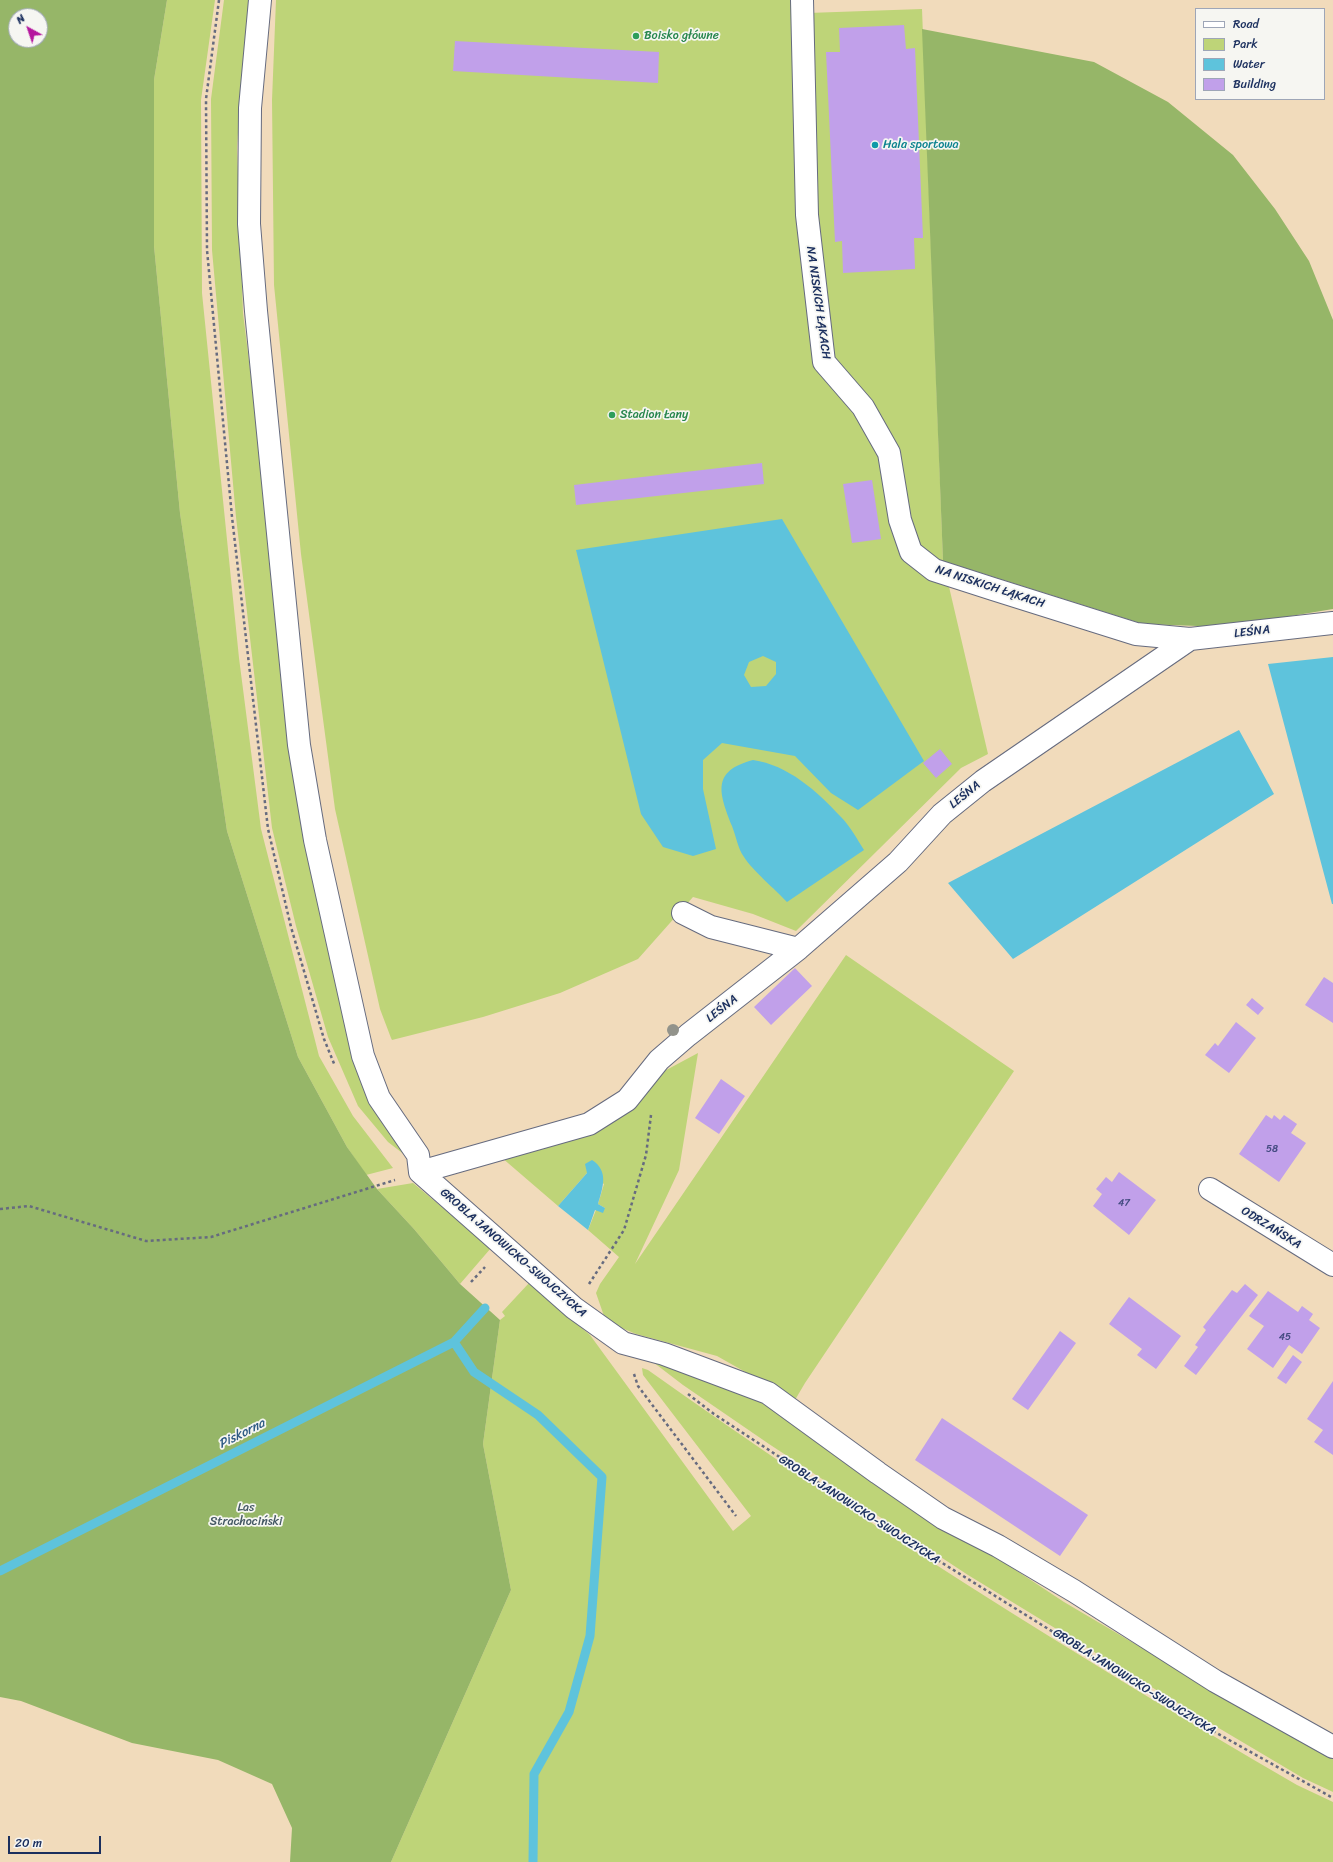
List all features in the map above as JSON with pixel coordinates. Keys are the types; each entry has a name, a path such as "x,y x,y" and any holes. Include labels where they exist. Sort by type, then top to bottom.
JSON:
{"street":[{"path":"260,0 250,108 249,224 299,745 315,840 363,1056 379,1098 418,1155 420,1172"},
{"name":"NA NISKICH ŁĄKACH","path":"802,0 807,215 824,362 863,407 889,453 900,520 912,552 934,570 1136,634 1190,639"},
{"name":"LEŚNA","path":"420,1172 589,1124 627,1100 651,1070 688,1035 798,949 898,862 942,814 977,785 1190,639 1333,623"},
{"path":"683,913 711,927 798,949"},
{"name":"GROBLA JANOWICKO-SWOJCZYCKA","path":"420,1172 574,1308 623,1343 664,1354 768,1393 943,1518 1004,1550 1074,1591 1215,1681 1333,1747"},
{"name":"ODRZAŃSKA","path":"1210,1190 1333,1266"}],"path":[{"path":"574,1308 624,1230 646,1155 652,1110"},
{"path":"0,1209 29,1206 146,1241 210,1237 420,1172"},
{"path":"638,1386 736,1516"},
{"name":"GROBLA JANOWICKO-SWOJCZYCKA","path":"684,1390 714,1414 923,1552 1213,1731 1333,1798"}],"green space":[{"name":"Las Strachociński","path":"0,0 167,0 154,80 154,246 180,513 227,831 298,1057 347,1147 377,1189 414,1229 460,1284 500,1320 483,1444 511,1590 391,1862 290,1862 292,1828 272,1784 218,1760 132,1743 21,1701 0,1697"},
{"path":"167,0 215,0 201,100 202,293 239,658 261,829 319,1056 353,1116 393,1168 366,1175 347,1147 298,1057 227,831 180,513 154,246 154,80"},
{"path":"224,0 251,0 242,71 237,148 243,313 282,626 351,1036 410,1159 388,1142 358,1106 328,1037 296,926 272,828 236,517 212,250 211,99"},
{"name":"Stadion Łany","path":"276,0 808,0 808,13 922,9 943,561 988,754 961,768 796,931 753,914 693,897 638,959 560,993 483,1017 392,1040 380,1009 335,809 301,554 274,285 272,100"},
{"path":"922,29 1094,62 1168,102 1233,155 1275,209 1309,261 1333,320 1333,609 1225,627 1143,624 943,561"},
{"path":"846,955 1014,1071 795,1400 717,1356 636,1334 610,1323 604,1316 596,1293 600,1284 619,1257 588,1230 596,1210 605,1208 598,1204 604,1184 587,1173 558,1206 501,1157 589,1135 642,1083 698,1053 679,1170 635,1264"},
{"path":"413,1183 491,1248 460,1284 414,1229 377,1189"},
{"path":"529,1283 590,1335 733,1531 751,1516 643,1375 642,1368 648,1370 806,1480 1049,1636 1131,1687 1297,1785 1333,1802 1333,1862 391,1862 511,1590 483,1444 500,1320 505,1316 502,1312"},
{"path":"649,1359 757,1399 1064,1602 1242,1707 1333,1757 1333,1792 1303,1778 1217,1727 968,1575 769,1444 683,1385"}],"water":[{"path":"782,519 924,761 858,810 831,793 795,756 722,743 703,760 703,789 716,849 693,856 663,847 641,814 576,550","holes":["763,656 776,662 776,674 766,686 751,687 744,675 749,662"]},
{"path":"1333,657 1333,904 1332,904 1268,664"},
{"path":"1239,730 1274,794 1013,959 948,883"},
{"path":"753,760 778,767 790,773 812,789 832,807 844,821 864,850 787,902 753,868 742,854 724,803 722,785 724,777 730,770"},
{"path":"592,1160 601,1169 603,1174 602,1192 598,1204 605,1208 603,1213 595,1210 588,1230 558,1206 587,1173 585,1164"}],"building":[{"name":"Hala sportowa","path":"904,25 906,49 915,48 923,238 914,238 915,269 843,273 842,241 835,242 826,52 840,52 839,28"},
{"path":"455,41 659,52 658,83 453,71"},
{"path":"762,463 764,484 576,505 574,485"},
{"path":"872,480 881,539 852,543 843,484"},
{"path":"940,749 952,764 936,778 923,763"},
{"path":"795,968 812,986 771,1025 754,1007"},
{"path":"1324,977 1333,983 1333,1023 1305,1005"},
{"path":"1252,998 1264,1008 1258,1015 1246,1005"},
{"path":"1236,1022 1256,1038 1229,1073 1205,1055 1215,1043 1218,1046"},
{"path":"721,1079 745,1096 719,1134 695,1118"},
{"path":"1266,1115 1272,1119 1274,1115 1280,1120 1284,1115 1297,1124 1291,1133 1306,1143 1279,1182 1239,1154"},
{"path":"1119,1172 1156,1200 1129,1235 1093,1206 1102,1194 1096,1189 1106,1177 1112,1182"},
{"path":"1245,1284 1258,1295 1196,1375 1184,1366 1198,1347 1195,1345 1206,1330 1203,1327 1232,1290 1237,1293"},
{"path":"1268,1291 1298,1312 1302,1306 1313,1314 1309,1320 1320,1328 1302,1354 1289,1345 1273,1368 1247,1349 1264,1326 1249,1316"},
{"path":"1129,1297 1181,1336 1156,1369 1137,1355 1142,1349 1109,1324"},
{"path":"1060,1331 1076,1343 1028,1410 1012,1399"},
{"path":"1293,1355 1302,1362 1286,1384 1277,1378"},
{"path":"1333,1381 1333,1455 1314,1442 1323,1430 1307,1419"},
{"path":"942,1418 1088,1515 1060,1556 915,1460"}],"waterway":[{"name":"Piskorna","path":"0,1571 454,1342 485,1308"},
{"path":"454,1342 474,1372 538,1415 602,1477 590,1636 569,1712 534,1774 533,1862"}],"place":[{"name":"Boisko główne","path":"636,36"},
{"name":"Hala sportowa","path":"875,145"},
{"name":"Stadion Łany","path":"612,415"}]}
